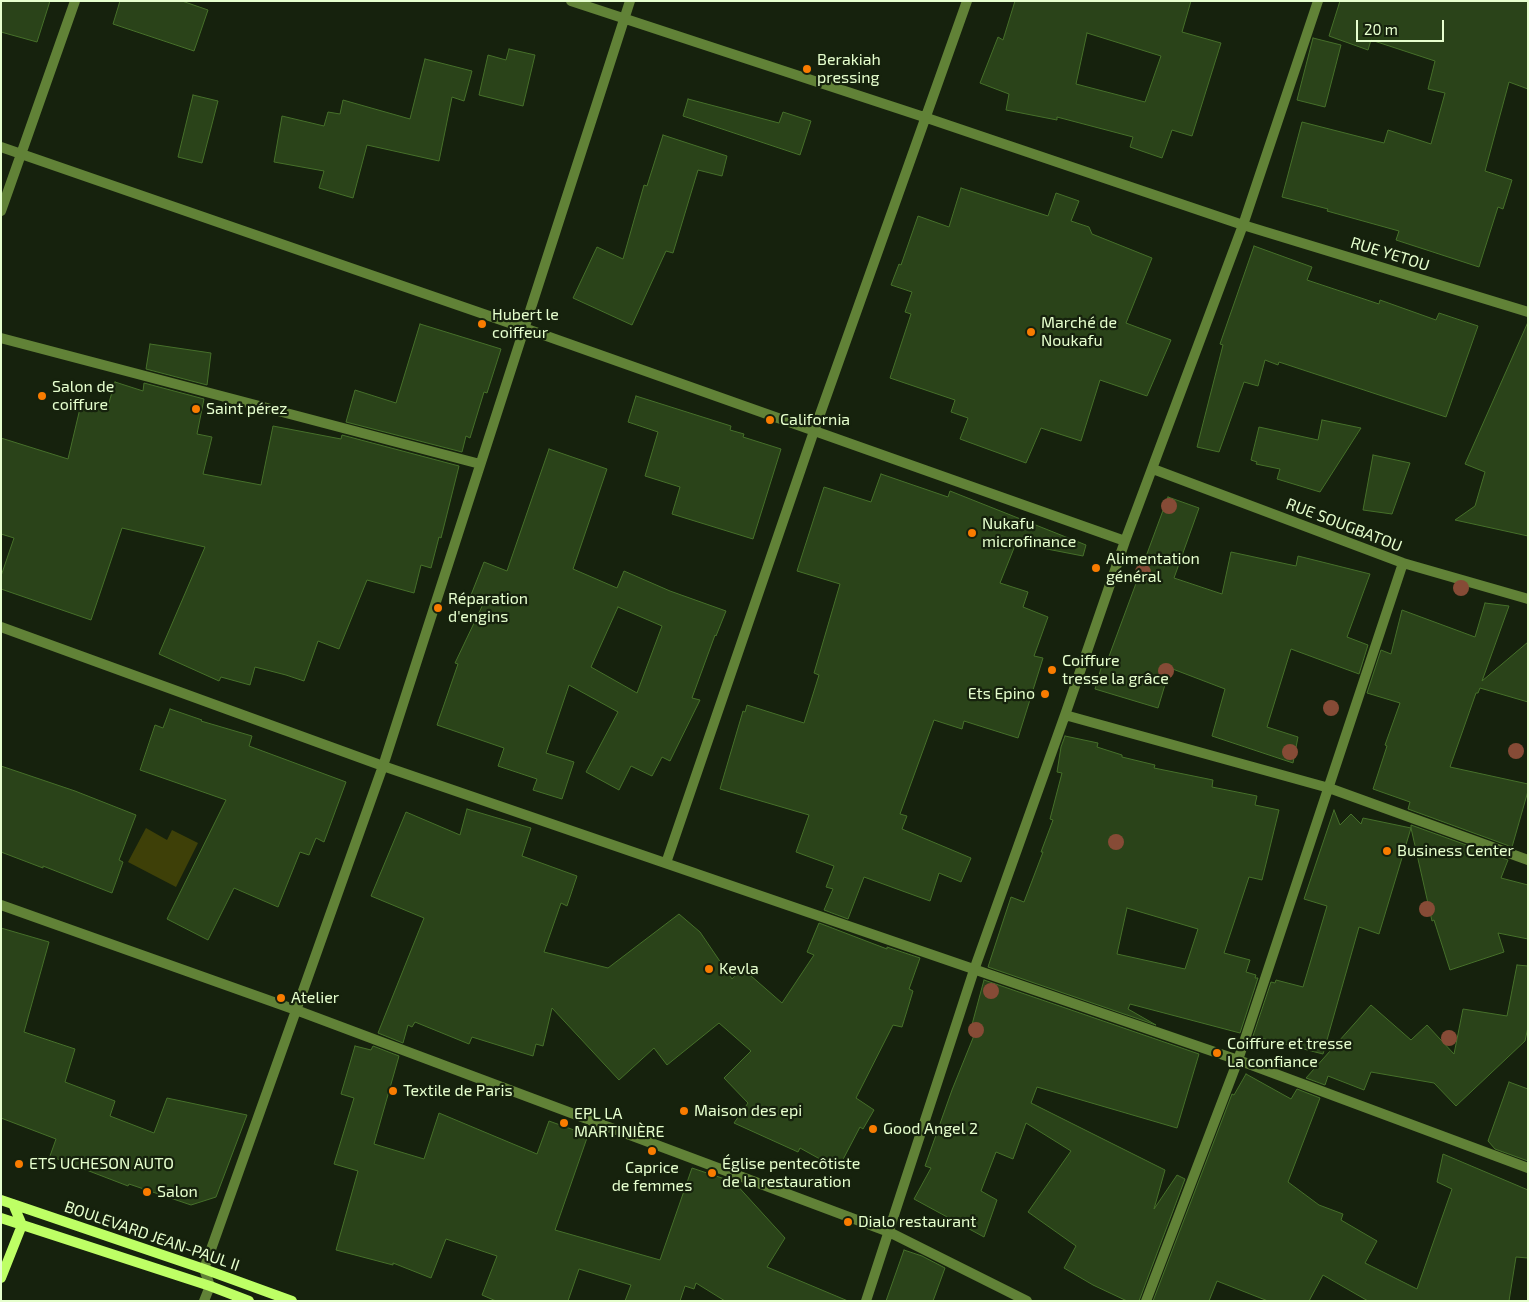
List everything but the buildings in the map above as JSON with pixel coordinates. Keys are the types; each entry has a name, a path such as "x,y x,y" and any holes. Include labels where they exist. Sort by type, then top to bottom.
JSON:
{"main road":[{"name":"BOULEVARD JEAN-PAUL II","path":"1,1200 292,1301"},
{"path":"1,1278 22,1225 13,1204"},
{"name":"BOULEVARD JEAN-PAUL II","path":"1,1218 210,1286 249,1301"}],"street":[{"path":"1,211 75,1"},
{"name":"RUE YETOU","path":"570,1 1242,224 1528,312"},
{"path":"204,1301 210,1286 204,1269 383,766 630,1"},
{"path":"666,863 814,431 967,1"},
{"path":"866,1301 974,970 1125,541 1242,224 1318,1"},
{"path":"1,147 524,328 1125,541"},
{"path":"1,338 480,464"},
{"name":"RUE SOUGBATOU","path":"1153,469 1403,563 1528,599"},
{"path":"1146,1301 1238,1060 1403,563"},
{"path":"1,627 383,766 1238,1060 1528,1168"},
{"path":"1065,715 1329,788 1528,860"},
{"path":"1,905 296,1010 889,1232 1026,1301"}],"shaded area":[{"path":"146,828 167,840 172,830 198,843 176,887 128,862"}],"place":[{"name":"Berakiah pressing","path":"807,69"},
{"name":"Hubert le coiffeur","path":"482,324"},
{"name":"Marché de Noukafu","path":"1031,332"},
{"name":"Salon de coiffure","path":"42,396"},
{"name":"Saint pérez","path":"196,409"},
{"name":"California","path":"770,420"},
{"name":"Nukafu microfinance","path":"972,533"},
{"name":"Alimentation général","path":"1096,568"},
{"name":"Réparation d'engins","path":"438,608"},
{"name":"Coiffure tresse la grâce","path":"1052,670"},
{"name":"Ets Epino","path":"1045,694"},
{"name":"Business Center","path":"1387,851"},
{"name":"Kevla","path":"709,969"},
{"name":"Atelier","path":"281,998"},
{"name":"Coiffure et tresse La confiance","path":"1217,1053"},
{"name":"Textile de Paris","path":"393,1091"},
{"name":"Maison des epi","path":"684,1111"},
{"name":"EPL LA MARTINIÈRE","path":"564,1123"},
{"name":"Good Angel 2","path":"873,1129"},
{"name":"Caprice de femmes","path":"652,1151"},
{"name":"ETS UCHESON AUTO","path":"19,1164"},
{"name":"Église pentecôtiste de la restauration","path":"712,1173"},
{"name":"Salon","path":"147,1192"},
{"name":"Dialo restaurant","path":"848,1222"}]}
